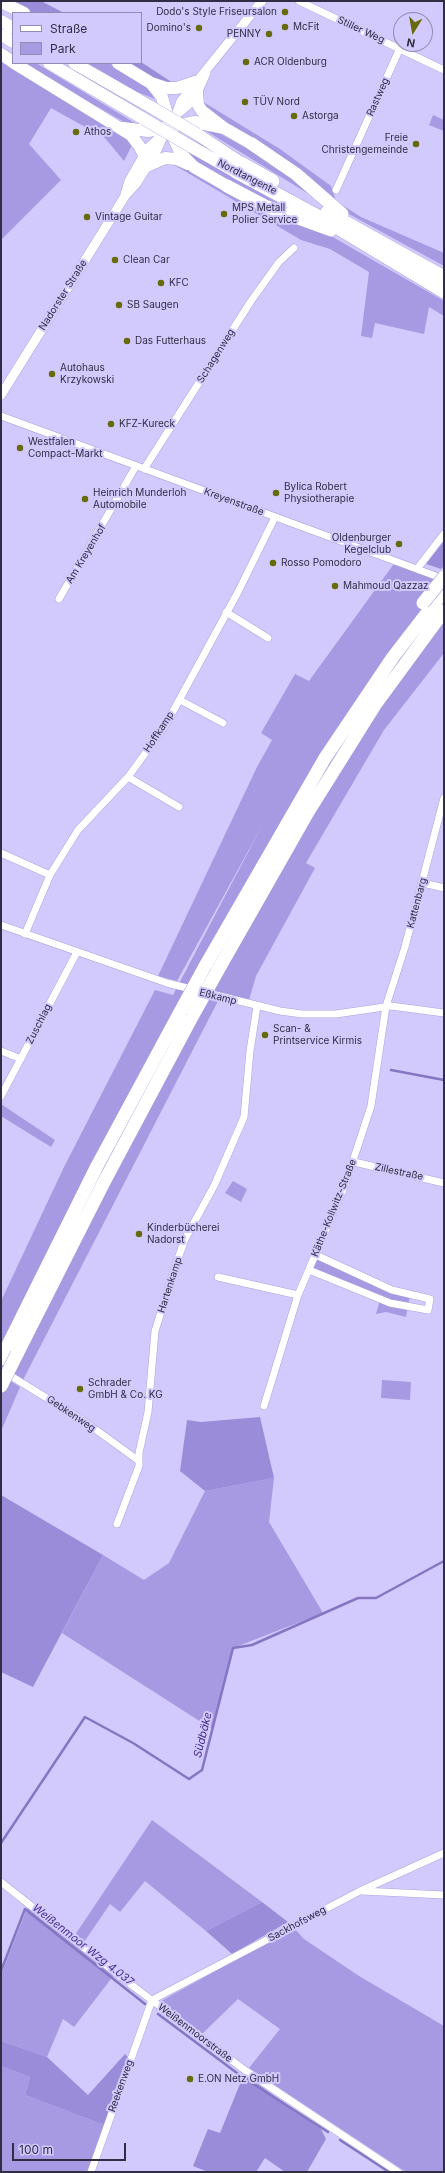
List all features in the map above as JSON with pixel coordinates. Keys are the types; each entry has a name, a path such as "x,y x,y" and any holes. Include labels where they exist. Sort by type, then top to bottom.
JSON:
{"highway":[{"path":"1,2 22,12"},
{"path":"1,21 12,27"},
{"path":"1,35 12,41"},
{"path":"1,54 12,62"},
{"path":"16,64 118,126 137,142 146,161 171,158 194,167 265,206 366,240"},
{"name":"Nordtangente","path":"51,64 190,146 239,167 366,240 444,292"},
{"name":"Nordtangente","path":"76,64 197,134 239,167"},
{"path":"120,64 151,83 166,88 196,87 198,105 202,111 224,128 252,144 296,174 336,210 366,240"},
{"path":"151,83 162,97 173,120 181,154 194,167"},
{"path":"118,126 143,131 173,120 195,122 224,128"},
{"name":"Nordtangente","path":"366,240 444,277"},
{"path":"1,1386 8,1354 97,1166 204,968 324,758 393,657 398,639 438,610 444,578"},
{"path":"8,1354 104,1182 193,1015 308,812 366,718 438,610 444,591"}],"street":[{"name":"Nadorster Straße","path":"1,395 125,196 136,184 146,161 156,152 162,136 173,120 187,106 196,87 207,70 262,1"},
{"name":"Stiller Weg","path":"299,1 393,45"},
{"name":"Rastweg","path":"336,190 398,52"},
{"name":"Stiller Weg","path":"408,52 444,70"},
{"name":"Schagenweg","path":"144,469 248,306 279,262 294,248"},
{"name":"Kreyenstraße","path":"1,416 444,578"},
{"name":"Am Kreyenhof","path":"59,599 136,466"},
{"name":"Hoffkamp","path":"25,934 50,875 78,830 128,777 165,726 275,517"},
{"path":"417,569 444,534"},
{"path":"226,612 268,638"},
{"path":"180,700 223,723"},
{"path":"128,777 179,807"},
{"name":"Kattenbarg","path":"386,1006 423,883 444,798"},
{"path":"1,853 50,875"},
{"path":"423,883 444,888"},
{"name":"Eßkamp","path":"1,925 167,983 257,1006 302,1014 336,1014 386,1006 406,1007 444,1013"},
{"name":"Zuschlag","path":"1,1096 77,952"},
{"name":"Hartenkamp","path":"117,1524 139,1466 139,1453 148,1412 155,1331 185,1239 214,1186 244,1117 250,1052 257,1006"},
{"name":"Käthe-Kollwitz-Straße","path":"264,1406 298,1295 354,1162 371,1106 386,1006"},
{"path":"1,1051 21,1059"},
{"name":"Zillestraße","path":"354,1162 444,1183"},
{"path":"309,1270 356,1291 390,1303 428,1310 430,1299 392,1290 316,1255"},
{"path":"218,1277 298,1295"},
{"name":"Gebkenweg","path":"1,1370 81,1420 139,1461"},
{"name":"Sackhofsweg","path":"152,2000 360,1891 444,1853"},
{"name":"Weißenmoorstraße","path":"1,1882 246,2071 398,2172"},
{"path":"360,1891 444,1895"},
{"name":"Reekenweg","path":"91,2172 152,2000"}],"green space":[{"path":"1,62 133,143 124,161 105,138 51,108 29,144 61,180 2,239"},
{"path":"23,64 38,64 138,125 126,123"},
{"path":"89,64 111,64 148,88 155,99 135,91"},
{"path":"205,103 280,149 331,186 336,201 361,217 444,253 444,266 347,213 267,147 211,114 202,107"},
{"path":"433,115 444,120 444,131 429,125"},
{"path":"203,129 217,132 270,161 312,196"},
{"path":"189,153 308,220 266,203 193,159"},
{"path":"171,163 182,165 331,236 444,301 444,316 429,307 424,334 375,323 372,338 361,336 369,272 330,249 301,240"},
{"path":"396,561 444,579 444,653 384,730 306,863 315,868 256,976 249,1000 224,994 218,1001 23,1380 1,1366 1,1301 64,1167 155,990 173,995 264,822 177,981 158,976 257,767 272,740 261,733 295,674 309,681"},
{"path":"1,1104 55,1140 51,1147 1,1116"},
{"path":"233,1181 247,1189 241,1202 225,1193"},
{"path":"316,1255 410,1294 406,1317 386,1312 376,1314 380,1300 309,1270"},
{"path":"1,1375 20,1387 1,1431"},
{"path":"382,1380 411,1382 410,1400 381,1398"},
{"path":"274,1478 269,1522 323,1613 233,1648 212,1729 62,1633 103,1555 144,1580 169,1563 205,1491"},
{"path":"152,1820 262,1902 206,1931 145,1881 120,1912 110,1904 84,1942 75,1935"},
{"path":"28,1906 114,1975 74,2027 63,2019 47,2057 1,2041 1,1975"},
{"path":"294,1928 304,1939 359,1976 444,2026 444,2172 406,2172 249,2068 280,2029 238,1999 201,2035 161,2001"},
{"path":"1,2066 30,2077 25,2095 107,2126 91,2172 1,2172"}],"shaded area":[{"path":"9,1 41,1 62,12 31,12"},
{"path":"142,63 176,85 154,81 129,64 142,64"},
{"path":"444,541 444,566 441,569 426,564"},
{"path":"260,1417 274,1478 205,1491 180,1471 187,1420 201,1422"},
{"path":"1,1495 103,1555 33,1687 1,1672"},
{"path":"262,1902 288,1922 232,1954 206,1931"},
{"path":"1,2041 47,2057 88,2095 125,2054 131,2061 107,2126 25,2095 30,2077 1,2066"},
{"path":"244,2074 321,2129 326,2139 307,2172 285,2172 265,2158 256,2172 208,2172 193,2166 208,2129 220,2133"}],"waterway":[{"path":"391,1070 444,1080"},
{"name":"Südbäke","path":"1,1843 85,1717 133,1743 189,1779 202,1770 233,1648 252,1645 358,1598 376,1598 444,1561"},
{"name":"Weißenmoor Wzg 4.037","path":"1,1971 25,1909 145,2004"},
{"name":"Weißenmoor Wzg 4.037","path":"158,2014 241,2076 328,2132"},
{"name":"Weißenmoor Wzg 4.037","path":"340,2140 389,2172"}],"place":[{"name":"Dodo's Style Friseursalon","path":"285,12"},
{"name":"McFit","path":"285,27"},
{"name":"Domino's","path":"199,28"},
{"name":"PENNY","path":"269,34"},
{"name":"ACR Oldenburg","path":"246,62"},
{"name":"TÜV Nord","path":"245,102"},
{"name":"Astorga","path":"294,116"},
{"name":"Athos","path":"76,132"},
{"name":"Freie Christengemeinde","path":"416,144"},
{"name":"MPS Metall Polier Service","path":"224,214"},
{"name":"Vintage Guitar","path":"87,217"},
{"name":"Clean Car","path":"115,260"},
{"name":"KFC","path":"161,283"},
{"name":"SB Saugen","path":"119,305"},
{"name":"Das Futterhaus","path":"127,341"},
{"name":"Autohaus Krzykowski","path":"52,374"},
{"name":"KFZ-Kureck","path":"111,424"},
{"name":"Westfalen Compact-Markt","path":"20,448"},
{"name":"Bylica Robert Physiotherapie","path":"276,493"},
{"name":"Heinrich Munderloh Automobile","path":"85,499"},
{"name":"Oldenburger Kegelclub","path":"399,544"},
{"name":"Rosso Pomodoro","path":"273,563"},
{"name":"Mahmoud Qazzaz","path":"335,586"},
{"name":"Scan- & Printservice Kirmis","path":"265,1035"},
{"name":"Kinderbücherei Nadorst","path":"139,1234"},
{"name":"Schrader GmbH & Co. KG","path":"80,1389"},
{"name":"E.ON Netz GmbH","path":"190,2079"}]}
